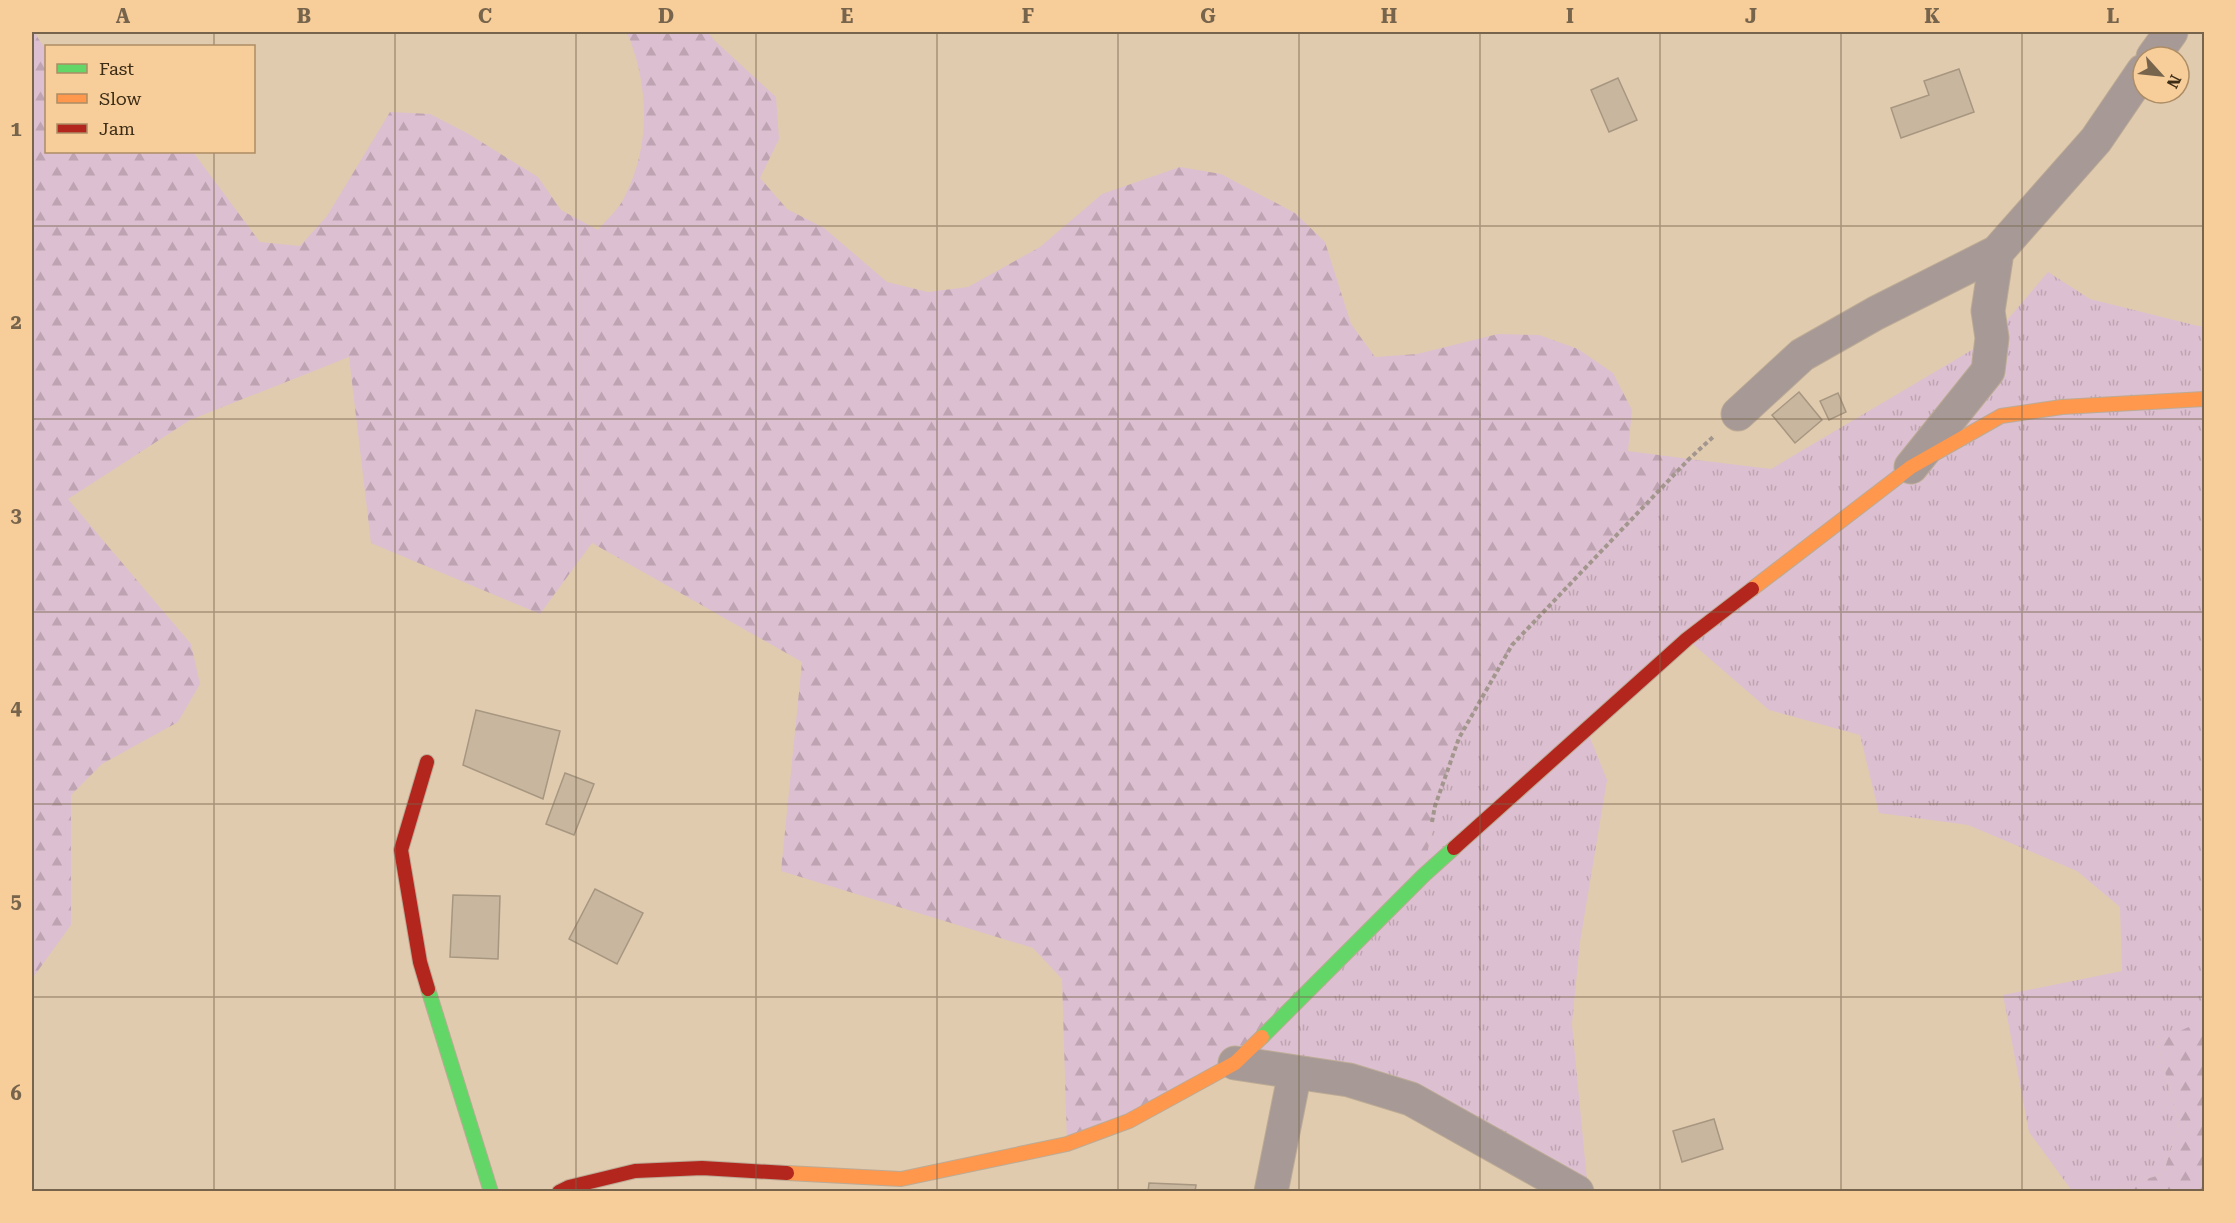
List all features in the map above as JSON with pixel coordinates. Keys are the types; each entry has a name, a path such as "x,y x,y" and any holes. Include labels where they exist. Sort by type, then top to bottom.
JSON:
{"street":[{"path":"2162,45 2171,32"},
{"path":"1737,414 1802,356 1876,313 1997,252 2096,140 2131,89"},
{"path":"1911,467 1988,371 1992,338 1988,311 1997,252"},
{"path":"559,1191 635,1171 702,1168 901,1179 1067,1144 1129,1121 1235,1063 1424,875 1687,639 1911,467 2001,416 2062,407 2205,399"},
{"path":"427,762 401,850 406,894 420,962 491,1191"},
{"path":"1235,1063 1349,1080 1411,1099 1578,1191"},
{"path":"1271,1191 1295,1072"}],"path":[{"path":"1424,875 1435,806 1459,738 1512,645 1689,459 1737,414"}],"green space":[{"path":"32,32 45,48 45,153 194,153 260,242 300,246 327,216 390,112 430,114 467,133 538,177 561,210 598,230 615,211 632,181 644,129 640,76 631,41 626,32 708,32 776,97 779,139 760,178 787,209 824,228 887,282 928,292 968,287 1040,247 1102,194 1180,167 1221,174 1295,213 1325,242 1351,324 1375,357 1417,354 1498,334 1539,335 1578,349 1613,373 1632,410 1628,451 1689,459 1512,645 1459,738 1435,806 1424,875 1235,1063 1067,1144 1062,979 1033,948 781,871 802,662 592,543 540,614 371,543 349,357 190,420 68,499 191,644 200,684 178,722 102,764 71,795 71,925 32,979"},
{"path":"2048,272 2090,299 2204,326 2204,1022 2157,1041 2179,1125 2163,1174 2106,1191 2072,1191 2029,1132 2003,995 2122,971 2120,907 2077,871 1968,825 1879,813 1860,735 1769,710 1687,639 1587,730 1607,780 1580,942 1572,1024 1588,1191 1411,1099 1235,1063 1424,875 1435,806 1459,738 1512,645 1689,459 1771,469 1992,338"},
{"path":"2204,1022 2204,1191 2106,1191 2163,1174 2179,1125 2157,1041"}],"building":[{"path":"1959,69 1974,112 1901,138 1891,108 1929,95 1924,81"},
{"path":"1618,78 1637,120 1609,132 1591,90"},
{"path":"1799,392 1822,420 1795,443 1772,415"},
{"path":"1838,393 1846,412 1829,420 1820,401"},
{"path":"476,710 560,731 543,799 463,765"},
{"path":"565,773 594,784 574,835 546,824"},
{"path":"595,889 643,913 617,964 569,939"},
{"path":"453,895 500,896 498,959 450,957"},
{"path":"1714,1119 1723,1149 1682,1162 1673,1131"},
{"path":"1149,1183 1196,1185 1195,1192 1148,1192"}],"traffic: fast":[{"path":"1262,1037 1424,875 1454,848"},
{"path":"428,989 491,1192"}],"traffic: slow":[{"path":"1752,589 1911,467 2001,416 2062,407 2204,399"},
{"path":"787,1173 901,1179 1067,1144 1129,1121 1235,1063 1262,1037"}],"traffic: jam":[{"path":"1454,848 1687,639 1752,589"},
{"path":"427,762 401,850 420,962 428,989"},
{"path":"559,1192 569,1187 635,1171 702,1168 787,1173"}]}
